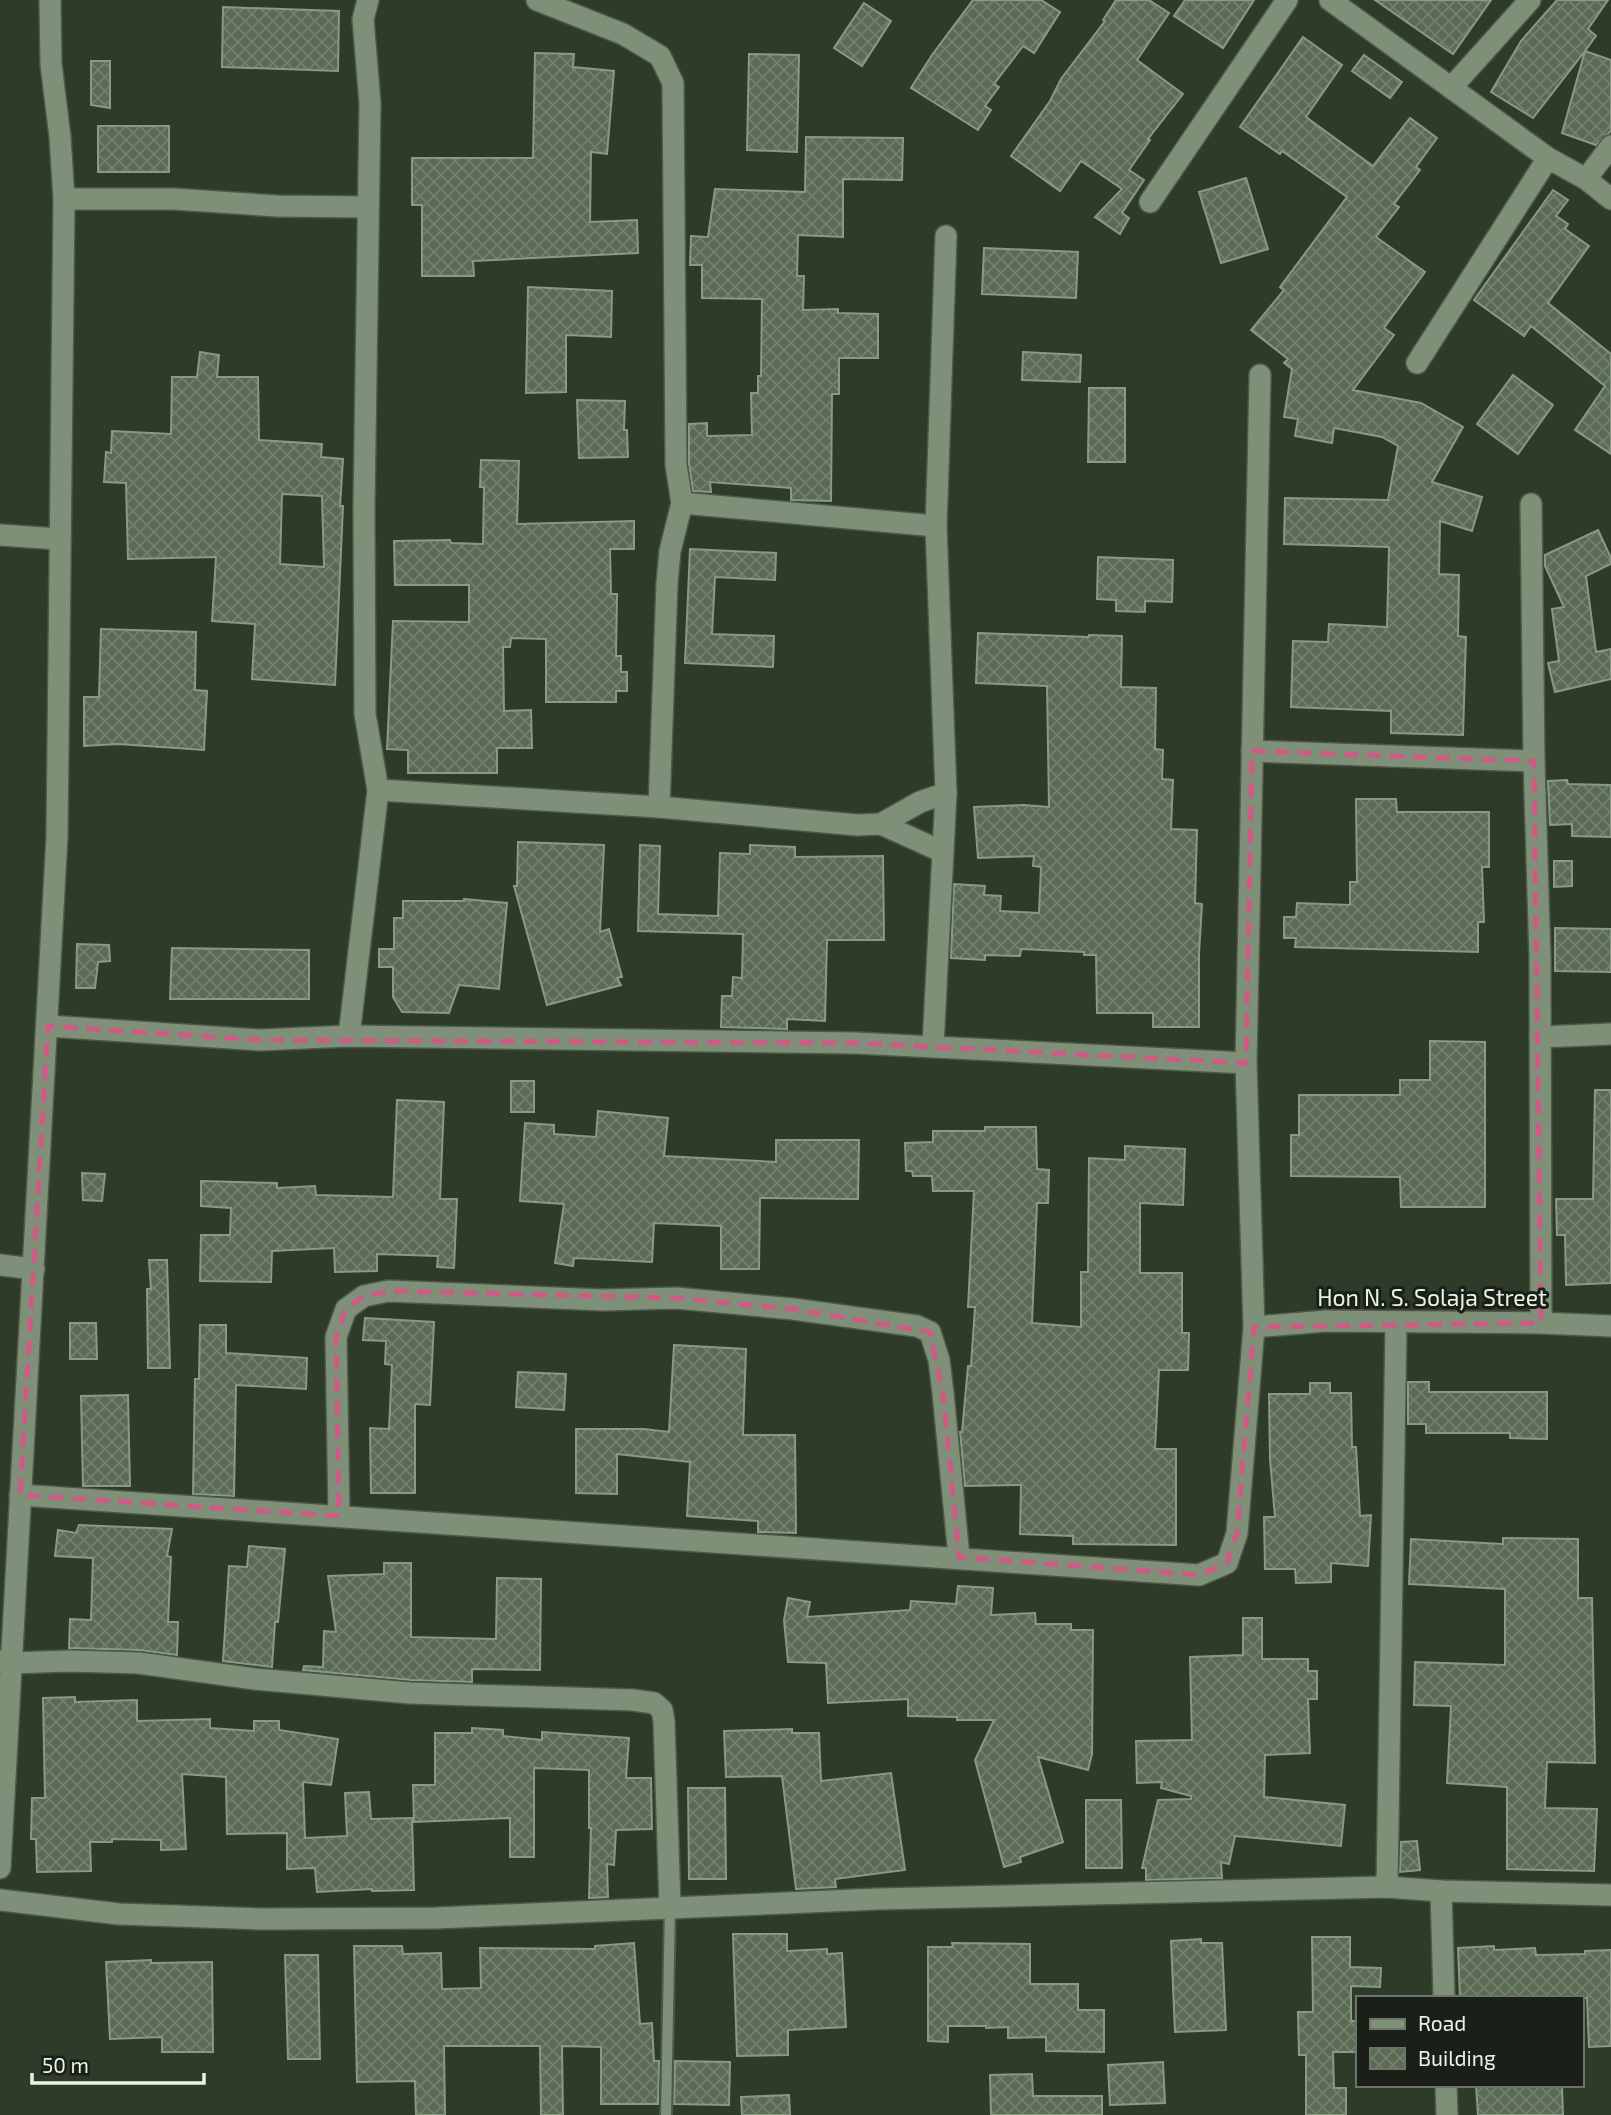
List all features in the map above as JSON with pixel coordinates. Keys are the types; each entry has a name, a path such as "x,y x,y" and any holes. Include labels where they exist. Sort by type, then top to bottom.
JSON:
{"street":[{"path":"0,1868 5,1662 20,1495 57,836 64,199 51,64 50,0"},
{"path":"349,1036 378,790 365,714 364,508 370,103 363,19 368,0"},
{"path":"537,0 623,34 651,50 660,56 673,83 676,465 682,503 670,551 667,583 659,807"},
{"path":"1150,202 1287,0"},
{"path":"1330,0 1548,158 1586,178 1611,199"},
{"path":"1451,88 1530,0"},
{"path":"1586,178 1611,146"},
{"path":"1417,363 1548,158"},
{"path":"64,199 174,199 277,206 369,207"},
{"path":"933,1046 946,793 936,526 946,236"},
{"path":"20,1495 1199,1574 1227,1563 1237,1533 1254,1326 1246,1063 1260,375"},
{"path":"682,503 936,526"},
{"path":"1531,504 1540,1037 1541,1323"},
{"path":"0,535 59,539"},
{"path":"1252,751 1534,761"},
{"path":"378,790 659,807 858,825 881,824 943,852"},
{"path":"881,824 920,802 946,793"},
{"path":"48,1026 260,1040 349,1036 933,1046 1246,1063"},
{"path":"1540,1037 1611,1034"},
{"path":"0,1265 34,1269"},
{"path":"339,1516 336,1337 346,1308 365,1296 388,1291 589,1300 676,1298 793,1309 918,1326 930,1332 939,1360 959,1557"},
{"name":"Hon N. S. Solaja Street","path":"1254,1326 1326,1321 1611,1326"},
{"path":"1387,1886 1396,1324"},
{"path":"5,1662 139,1663 255,1679 410,1693 633,1700 654,1703 662,1710 664,1721 670,1906"},
{"path":"0,1900 119,1914 262,1919 436,1917 878,1899 1387,1886 1441,1891 1611,1895"},
{"path":"1441,1891 1444,1996"},
{"path":"1446,2087 1447,2115"}],"lane":[{"path":"666,2115 670,1906"}],"highlighted area":[{"path":"1252,751 1534,761 1541,1323 1254,1327 1237,1533 1227,1563 1199,1575 959,1557 943,1393 930,1332 793,1309 676,1298 388,1291 364,1296 346,1309 336,1337 339,1516 20,1495 48,1026 260,1040 856,1043 1246,1063"}],"building":[{"path":"973,0 1041,0 1060,12 1034,53 1023,46 994,84 999,87 985,106 991,110 978,130 911,88"},
{"path":"1116,0 1149,0 1169,13 1137,60 1183,94 1148,139 1150,140 1129,170 1144,180 1122,213 1129,218 1120,234 1095,217 1122,189 1081,161 1060,191 1011,156 1050,101 1061,79 1105,21 1103,20"},
{"path":"1185,0 1254,0 1223,48 1174,16"},
{"path":"1375,0 1491,0 1453,54"},
{"path":"1557,0 1608,0 1588,29 1596,36 1533,118 1491,92 1521,41"},
{"path":"864,3 891,21 862,66 834,48"},
{"path":"223,7 339,11 338,71 222,67"},
{"path":"1303,37 1342,65 1306,117 1373,166 1410,118 1437,138 1416,167 1420,170 1394,204 1399,207 1376,237 1425,272 1384,328 1394,335 1353,390 1421,403 1463,427 1432,482 1482,497 1472,531 1440,521 1439,574 1459,575 1458,636 1466,637 1463,735 1391,733 1391,711 1291,707 1293,641 1328,642 1329,624 1387,627 1389,547 1284,544 1285,498 1388,500 1398,446 1382,437 1334,428 1332,443 1295,436 1298,419 1284,417 1292,369 1284,363 1288,359 1251,330 1284,290 1280,287 1347,197 1282,151 1280,154 1240,127"},
{"path":"1585,51 1611,60 1611,131 1596,145 1562,133"},
{"path":"535,53 574,54 573,67 614,71 607,154 591,152 590,222 637,220 638,253 473,261 474,276 422,276 422,205 412,205 412,158 533,158"},
{"path":"749,54 799,55 797,152 747,150"},
{"path":"1364,55 1402,82 1390,98 1352,71"},
{"path":"91,61 110,61 110,108 91,105"},
{"path":"98,126 169,126 169,172 98,172"},
{"path":"806,137 903,138 902,180 843,179 843,237 798,235 797,276 804,276 803,310 838,309 838,313 878,314 878,358 839,358 839,394 832,394 831,501 791,500 791,488 710,482 711,492 693,491 689,464 689,424 707,423 707,436 752,435 751,393 758,393 758,376 761,376 762,299 702,298 702,265 690,265 691,236 708,237 715,189 805,192"},
{"path":"1246,178 1268,249 1221,263 1199,192"},
{"path":"1553,190 1568,200 1556,216 1568,224 1565,229 1589,246 1548,303 1611,354 1611,454 1575,430 1605,386 1531,326 1524,336 1474,300"},
{"path":"984,248 1078,252 1076,298 982,294"},
{"path":"528,287 612,291 611,337 566,335 566,392 526,393"},
{"path":"200,352 219,355 217,377 258,377 259,440 322,444 321,457 343,459 335,685 252,679 255,624 212,621 216,557 128,559 126,483 104,482 106,452 111,453 112,431 171,434 172,377 197,377","holes":["282,494 322,496 324,567 280,564"]},
{"path":"1023,352 1081,355 1080,382 1022,380"},
{"path":"1513,375 1553,405 1518,454 1477,424"},
{"path":"1089,388 1125,388 1125,462 1088,462"},
{"path":"577,400 625,401 624,430 627,430 628,457 579,458"},
{"path":"481,460 519,461 517,524 634,521 634,549 610,549 611,594 617,594 616,656 621,656 621,672 627,672 627,691 616,691 616,702 546,702 546,639 511,638 510,647 503,647 504,711 531,710 532,748 497,748 497,773 408,773 408,750 387,749 393,621 469,622 469,585 395,585 394,541 450,540 451,543 483,544 484,487 480,487"},
{"path":"1598,530 1611,558 1611,564 1586,576 1596,652 1611,649 1611,679 1555,692 1548,663 1559,661 1552,609 1564,607 1545,566 1545,555"},
{"path":"690,549 776,553 775,580 715,577 712,634 774,636 773,667 685,663"},
{"path":"1098,557 1173,560 1172,602 1145,601 1145,612 1116,611 1116,600 1097,599"},
{"path":"101,629 196,632 195,690 207,691 204,750 118,744 84,746 84,697 99,697"},
{"path":"978,633 1122,636 1121,687 1156,688 1155,749 1163,750 1162,779 1173,780 1171,829 1197,830 1195,903 1202,904 1199,1027 1153,1027 1153,1013 1097,1013 1096,955 1021,949 1020,956 985,955 985,960 951,958 954,884 985,886 984,895 1001,896 1000,911 1039,913 1041,867 1033,866 1034,856 978,858 974,807 1049,807 1047,686 976,683"},
{"path":"1567,780 1568,784 1611,785 1611,837 1572,836 1572,824 1550,825 1548,781"},
{"path":"1356,799 1396,799 1397,812 1489,812 1489,867 1482,867 1484,922 1478,922 1478,952 1295,947 1296,938 1284,938 1284,917 1296,917 1297,903 1350,905 1350,882 1357,882"},
{"path":"518,842 604,845 600,932 609,929 622,977 617,978 621,985 547,1005 514,886 517,886"},
{"path":"640,845 660,846 658,914 718,916 720,853 750,854 750,845 795,847 795,857 883,856 884,940 827,940 825,1021 787,1019 787,1029 721,1027 722,996 732,996 733,977 742,978 743,934 638,931"},
{"path":"1554,861 1572,861 1572,886 1554,887"},
{"path":"464,899 507,903 499,989 459,985 449,1013 402,1012 393,997 393,967 379,967 379,949 394,949 394,918 403,918 403,901"},
{"path":"1555,928 1611,929 1611,972 1555,971"},
{"path":"77,944 109,945 110,961 98,962 95,988 76,988"},
{"path":"172,948 309,950 309,999 170,999"},
{"path":"1430,1041 1485,1042 1485,1207 1401,1207 1400,1177 1291,1176 1291,1135 1299,1135 1299,1095 1400,1095 1400,1080 1430,1080"},
{"path":"511,1081 534,1081 534,1112 511,1112"},
{"path":"1595,1090 1611,1090 1611,1283 1566,1285 1565,1235 1557,1235 1556,1199 1593,1199"},
{"path":"397,1100 444,1102 440,1199 457,1199 454,1268 437,1267 438,1256 377,1254 377,1271 335,1272 334,1248 272,1251 271,1282 200,1281 201,1235 230,1235 231,1208 201,1206 201,1181 277,1183 277,1188 315,1186 316,1195 393,1197"},
{"path":"598,1111 668,1118 664,1156 776,1162 776,1140 859,1140 858,1199 760,1198 759,1269 721,1269 721,1226 654,1223 652,1262 574,1258 573,1266 555,1263 564,1204 520,1201 525,1123 554,1125 554,1134 596,1137"},
{"path":"985,1127 1036,1127 1037,1169 1049,1170 1048,1203 1037,1203 1032,1323 1081,1327 1081,1272 1088,1272 1089,1158 1125,1160 1125,1146 1185,1149 1183,1205 1140,1203 1140,1273 1182,1273 1182,1333 1189,1333 1188,1370 1159,1370 1155,1449 1176,1449 1176,1545 1073,1544 1073,1536 1020,1534 1021,1485 965,1486 960,1432 968,1366 971,1366 975,1307 968,1307 974,1191 933,1191 932,1176 913,1176 912,1171 906,1171 905,1143 933,1142 933,1131 985,1131"},
{"path":"82,1173 105,1174 102,1201 83,1200"},
{"path":"149,1260 167,1260 170,1368 148,1368 147,1289 151,1289"},
{"path":"365,1318 434,1322 430,1405 415,1404 415,1493 371,1493 370,1428 389,1429 392,1365 385,1364 386,1341 363,1340"},
{"path":"70,1323 96,1323 97,1359 70,1359"},
{"path":"200,1325 226,1325 226,1353 307,1358 306,1389 236,1385 234,1496 193,1494 195,1379 199,1379"},
{"path":"674,1345 746,1349 743,1435 795,1435 796,1533 758,1532 758,1521 687,1516 690,1462 617,1454 617,1494 576,1493 576,1429 644,1429 669,1432"},
{"path":"518,1372 566,1374 564,1410 516,1407"},
{"path":"1408,1382 1429,1382 1429,1392 1547,1392 1547,1439 1510,1438 1510,1433 1426,1433 1426,1424 1408,1424"},
{"path":"1310,1383 1330,1383 1330,1393 1351,1393 1352,1447 1356,1447 1360,1516 1371,1515 1368,1566 1331,1563 1331,1582 1296,1583 1295,1569 1265,1569 1264,1517 1275,1517 1270,1459 1269,1394 1310,1394"},
{"path":"128,1395 130,1486 83,1486 81,1396"},
{"path":"79,1525 172,1529 167,1556 171,1557 168,1622 178,1622 177,1655 140,1650 69,1648 70,1619 91,1620 93,1558 55,1556 58,1530 76,1533"},
{"path":"1503,1538 1578,1539 1578,1598 1592,1598 1595,1763 1547,1762 1545,1808 1597,1809 1594,1871 1507,1869 1507,1787 1447,1783 1451,1706 1414,1705 1415,1662 1505,1665 1505,1589 1409,1584 1411,1539 1503,1544"},
{"path":"249,1546 285,1549 272,1667 223,1661 229,1566 247,1567"},
{"path":"384,1563 411,1563 411,1637 496,1639 497,1578 541,1579 540,1670 472,1669 472,1682 411,1680 303,1670 304,1666 323,1667 324,1631 336,1632 328,1576 384,1574"},
{"path":"958,1586 993,1588 991,1615 1035,1613 1036,1624 1071,1624 1071,1630 1093,1630 1092,1754 1088,1770 1038,1757 1063,1842 1020,1857 1021,1862 1004,1867 975,1760 994,1720 908,1716 908,1699 828,1703 826,1663 788,1662 784,1620 788,1598 810,1602 807,1617 910,1610 911,1601 956,1604"},
{"path":"1243,1618 1262,1618 1262,1659 1308,1659 1308,1671 1317,1671 1317,1699 1308,1699 1310,1753 1265,1755 1264,1797 1345,1805 1341,1846 1235,1836 1229,1864 1221,1862 1222,1878 1146,1880 1146,1868 1142,1868 1158,1800 1191,1799 1191,1796 1161,1788 1162,1782 1137,1783 1136,1741 1192,1740 1190,1657 1243,1655"},
{"path":"75,1697 75,1702 137,1700 137,1721 210,1719 210,1728 254,1731 254,1721 279,1721 279,1730 338,1739 331,1785 303,1782 305,1838 347,1836 345,1793 369,1792 371,1819 412,1818 414,1890 317,1892 315,1868 287,1869 287,1833 227,1834 226,1777 182,1774 186,1849 161,1850 161,1840 112,1839 112,1842 90,1842 91,1871 37,1872 36,1839 31,1839 32,1798 45,1798 43,1698"},
{"path":"472,1728 503,1730 503,1736 542,1740 542,1732 629,1738 626,1778 651,1778 652,1829 616,1830 614,1865 607,1864 608,1897 589,1898 589,1770 534,1768 534,1857 510,1857 510,1818 414,1822 413,1785 435,1785 435,1733 472,1733"},
{"path":"792,1729 792,1733 819,1733 821,1781 891,1773 905,1870 835,1879 836,1887 796,1889 782,1776 726,1777 724,1731"},
{"path":"688,1788 725,1788 726,1879 689,1879"},
{"path":"1086,1800 1121,1800 1122,1868 1086,1868"},
{"path":"1417,1841 1420,1870 1400,1872 1401,1842"},
{"path":"733,1934 787,1934 787,1951 827,1949 827,1954 842,1953 846,2027 788,2030 788,2055 737,2056"},
{"path":"1312,1937 1350,1937 1350,1967 1381,1968 1380,1987 1351,1986 1351,2021 1356,2021 1356,2052 1333,2052 1334,2088 1346,2088 1346,2115 1306,2115 1306,2055 1299,2055 1298,2012 1313,2012"},
{"path":"1201,1939 1201,1943 1222,1943 1226,2030 1175,2032 1171,1941"},
{"path":"634,1943 640,2024 652,2023 654,2061 659,2061 658,2104 601,2104 601,2047 562,2046 563,2115 541,2115 540,2046 444,2046 445,2115 416,2115 415,2081 357,2082 354,1946 402,1946 403,1954 441,1953 442,1989 481,1988 480,1948 595,1949 595,1946"},
{"path":"952,1943 1030,1944 1030,1984 1078,1984 1078,2010 1104,2010 1104,2052 1046,2051 1046,2037 1008,2038 1008,2027 948,2026 948,2042 928,2041 928,1947 953,1947"},
{"path":"1458,1948 1535,1948 1536,1955 1585,1954 1585,1951 1611,1950 1611,2046 1589,2047 1587,1998 1583,1996 1460,1996"},
{"path":"285,1955 318,1955 320,2059 288,2059"},
{"path":"151,1960 151,1963 212,1962 213,2052 162,2052 162,2037 110,2039 106,1962"},
{"path":"675,2061 730,2062 729,2105 674,2104"},
{"path":"1163,2062 1165,2103 1110,2105 1108,2065"},
{"path":"1032,2074 1033,2096 1102,2096 1102,2115 991,2115 990,2075"},
{"path":"1476,2087 1562,2087 1563,2115 1478,2115"},
{"path":"789,2095 790,2115 742,2115 741,2097"}]}
